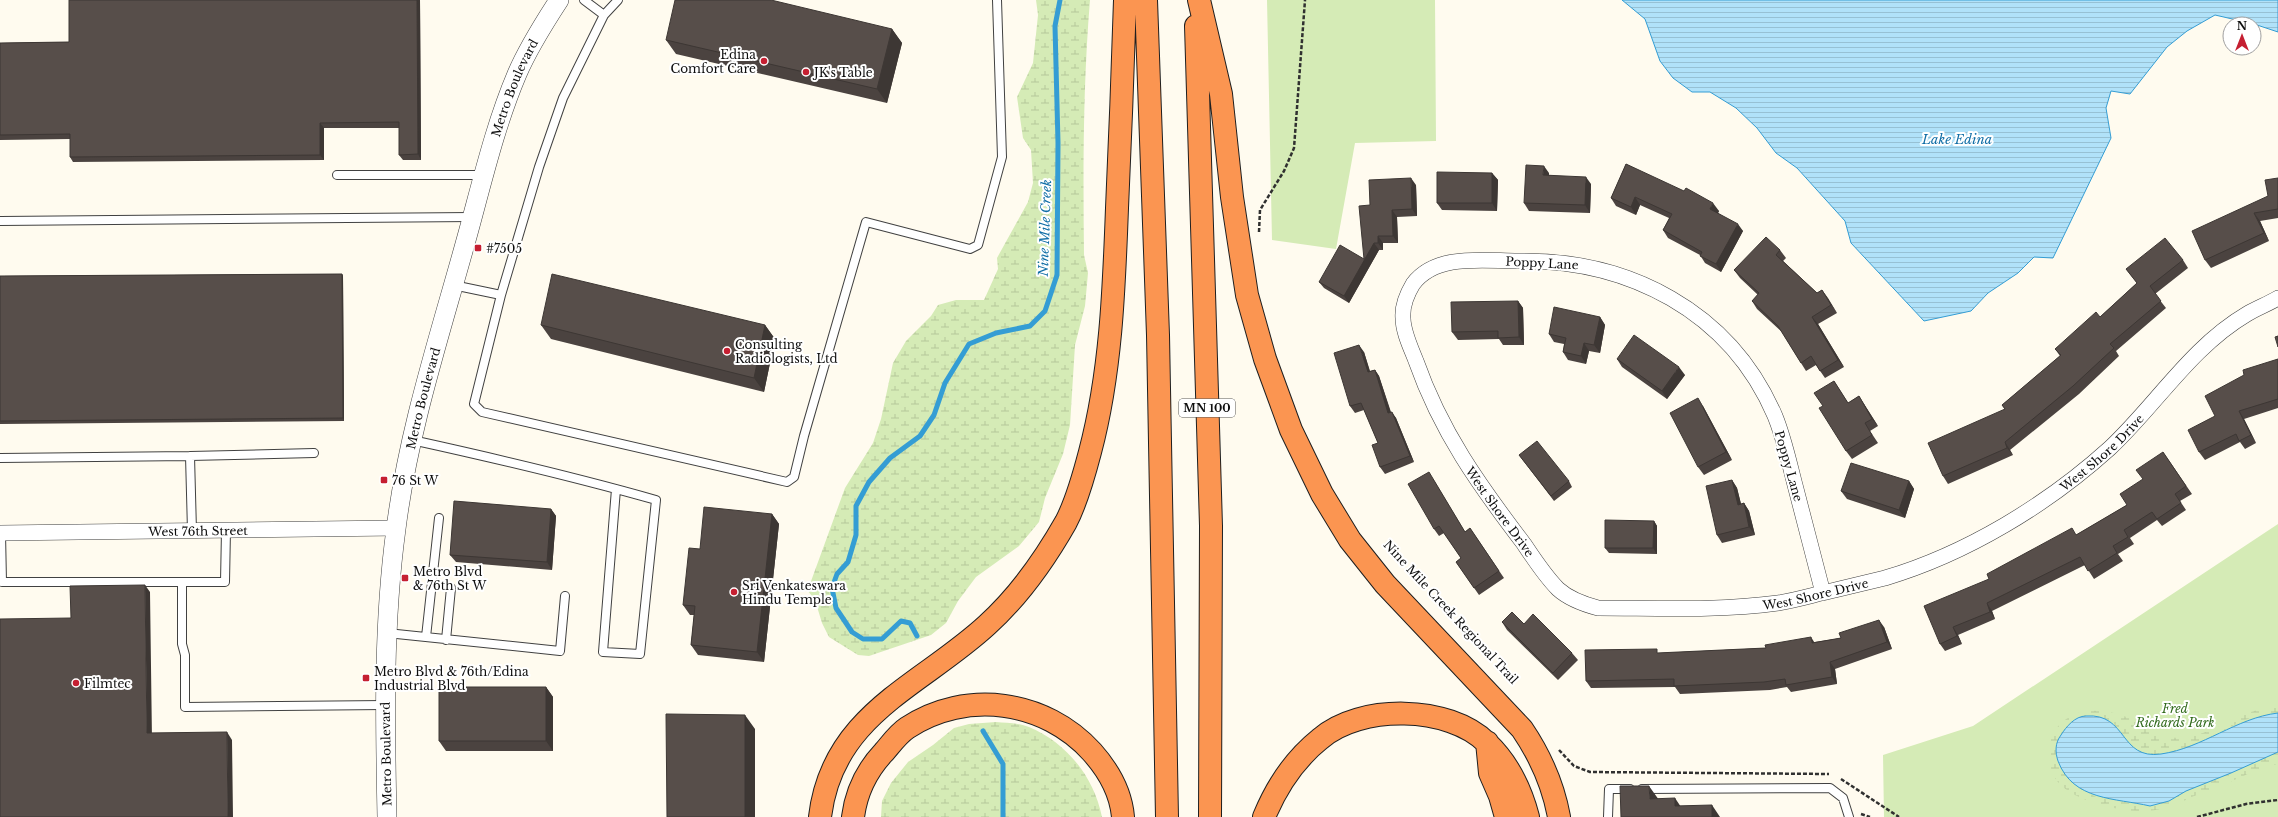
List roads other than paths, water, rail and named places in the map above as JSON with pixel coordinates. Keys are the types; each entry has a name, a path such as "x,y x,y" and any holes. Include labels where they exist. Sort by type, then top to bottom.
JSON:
{"highway":[{"path":"820,817 831,772 846,744 862,723 888,699 961,647 988,624 1017,593 1045,557 1067,520 1084,475 1097,426 1114,284 1125,0"},
{"path":"1146,0 1158,335 1167,817"},
{"name":"MN 100","path":"1195,0 1211,526 1210,817"},
{"path":"1199,0 1221,94 1232,197 1247,295 1265,359 1291,430 1322,494 1350,540 1385,584 1495,700 1530,740 1549,776 1558,817"},
{"path":"853,817 863,781 877,759 906,729 925,718 947,710 972,705 990,704 1012,706 1036,714 1062,725 1081,740 1098,760 1111,779 1122,808 1123,817"},
{"path":"1264,817 1272,797 1294,765 1320,738 1346,723 1373,716 1403,714 1419,715 1443,720 1471,731 1487,742 1512,775 1523,800 1528,817"},
{"path":"1487,742 1490,773 1500,796 1506,817"}],"street":[{"name":"Metro Boulevard","path":"387,817 385,705 387,633 396,528 412,440 497,128 518,73 546,20 559,0"},
{"name":"Poppy Lane","path":"1407,336 1403,319 1404,301 1412,286 1423,273 1439,265 1456,262 1534,261 1578,264 1619,274 1659,290 1695,315 1728,343 1755,378 1775,417 1823,593"},
{"name":"West Shore Drive","path":"1407,336 1426,390 1451,441 1482,490 1558,588 1576,602 1598,608 1736,607 1780,603 1886,578 1947,554 2005,525 2060,488 2110,448 2182,370 2213,340 2246,315 2278,298"},
{"name":"West 76th Street","path":"1,533 396,528"}],"lane":[{"path":"584,0 604,15"},
{"path":"618,0 604,15 563,98 539,167 501,295 474,404 482,412 787,482 794,477 804,436 866,222 970,249 978,245 1002,157 997,0"},
{"path":"337,174 484,175"},
{"path":"0,221 472,217"},
{"path":"454,285 501,295"},
{"path":"412,440 540,468 656,500 640,654 603,652 616,489"},
{"path":"0,458 314,453"},
{"path":"190,456 192,531"},
{"path":"426,637 439,518"},
{"path":"1,533 2,582 225,582 226,530"},
{"path":"182,582 182,644 185,655 185,707 385,705"},
{"path":"446,640 451,588"},
{"path":"387,633 560,651 565,596"},
{"path":"1608,817 1609,789 1830,788 1843,798 1849,817"}],"water":[{"name":"Lake Edina","path":"1622,0 2278,0 2278,32 2262,27 2262,16 2222,17 2215,15 2187,31 2167,47 2130,94 2111,91 2106,108 2111,138 2053,258 2034,257 2018,273 1988,293 1971,311 1924,321 1851,243 1845,221 1797,168 1776,153 1757,128 1736,108 1710,92 1692,92 1673,78 1660,61 1645,19"},
{"path":"2278,713 2278,752 2186,791 2169,801 2150,806 2097,796 2085,791 2074,784 2065,774 2056,754 2058,741 2063,732 2071,722 2082,716 2100,717 2110,722 2117,728 2137,750 2147,754 2161,754 2191,746 2248,721"}],"waterway":[{"name":"Nine Mile Creek","path":"917,636 910,623 901,621 882,639 863,639 852,632 836,608 832,588 837,574 848,562 856,535 856,506 869,482 890,458 920,436 934,415 945,383 969,344 996,333 1030,326 1045,311 1057,275 1058,143 1055,26 1060,0"},
{"name":"Nine Mile Creek","path":"983,731 1003,764 1003,817"}],"place":[{"name":"Edina Comfort Care","path":"764,61"},
{"name":"JK's Table","path":"806,72"},
{"name":"#7505","path":"478,248"},
{"name":"Consulting Radiologists, Ltd","path":"727,351"},
{"name":"76 St W","path":"384,480"},
{"name":"Metro Blvd & 76th St W","path":"405,578"},
{"name":"Sri Venkateswara Hindu Temple","path":"734,592"},
{"name":"Metro Blvd & 76th/Edina Industrial Blvd","path":"366,678"},
{"name":"Filmtec","path":"76,683"}],"park label":[{"name":"Fred Richards Park","path":"2175,715"}]}
